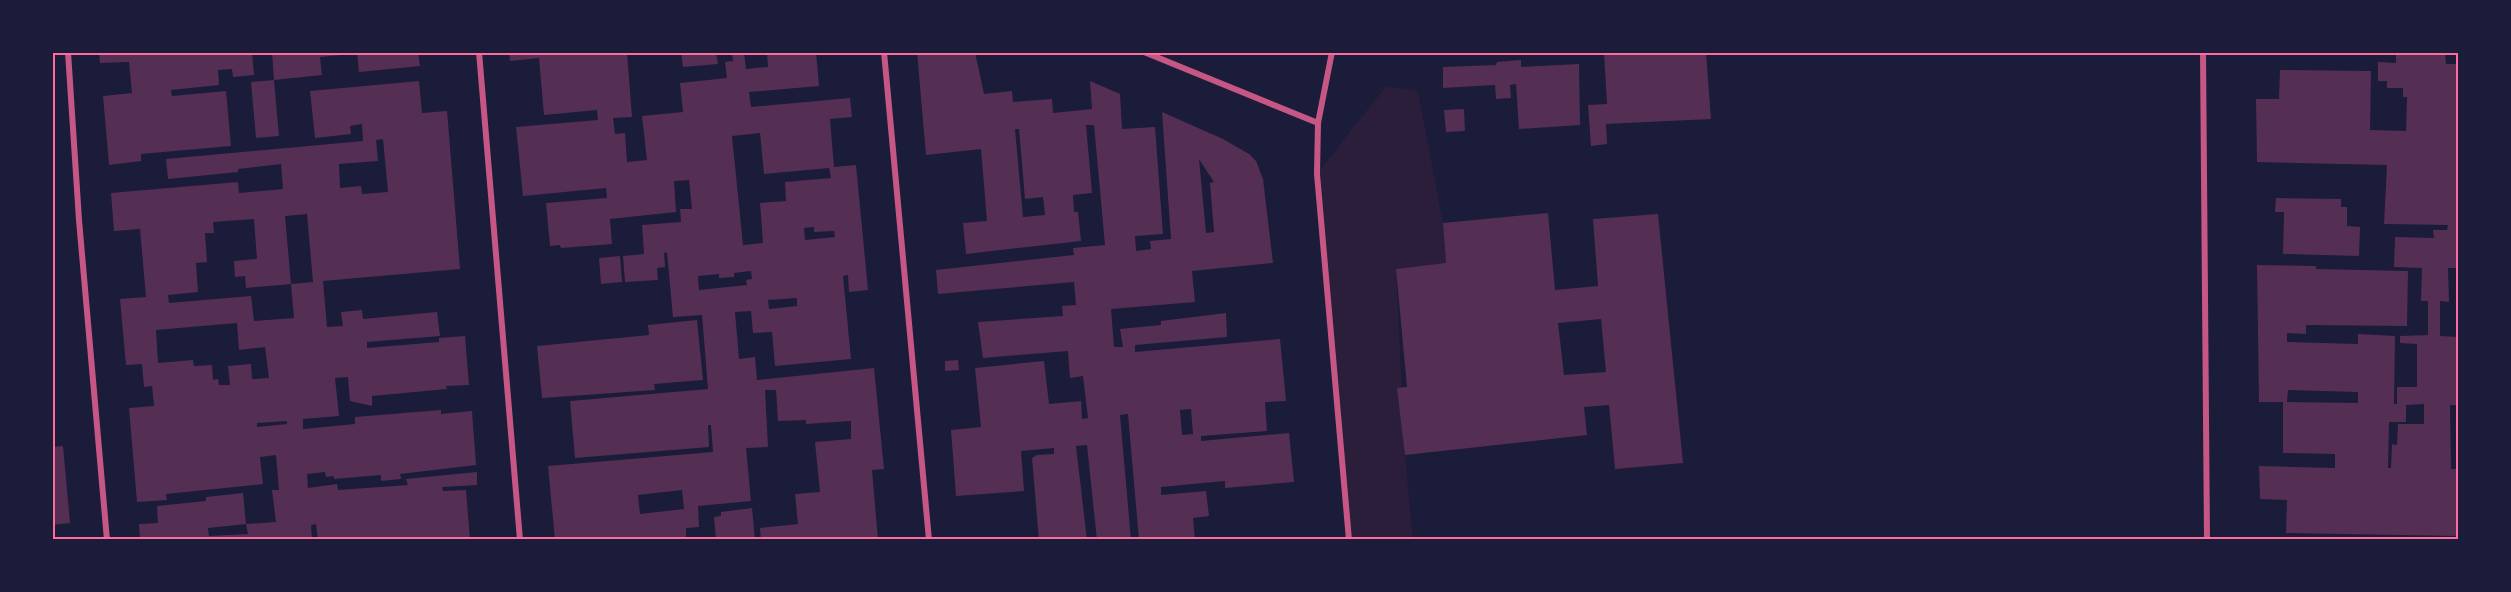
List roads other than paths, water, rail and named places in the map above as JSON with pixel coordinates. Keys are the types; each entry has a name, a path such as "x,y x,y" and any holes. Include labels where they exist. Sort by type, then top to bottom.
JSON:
{"street":[{"path":"68,52 107,540"},
{"path":"479,52 520,540"},
{"path":"884,52 929,540"},
{"path":"1144,52 1318,123"},
{"path":"1332,52 1318,123 1317,174 1349,540"},
{"path":"2203,52 2207,540"}]}
